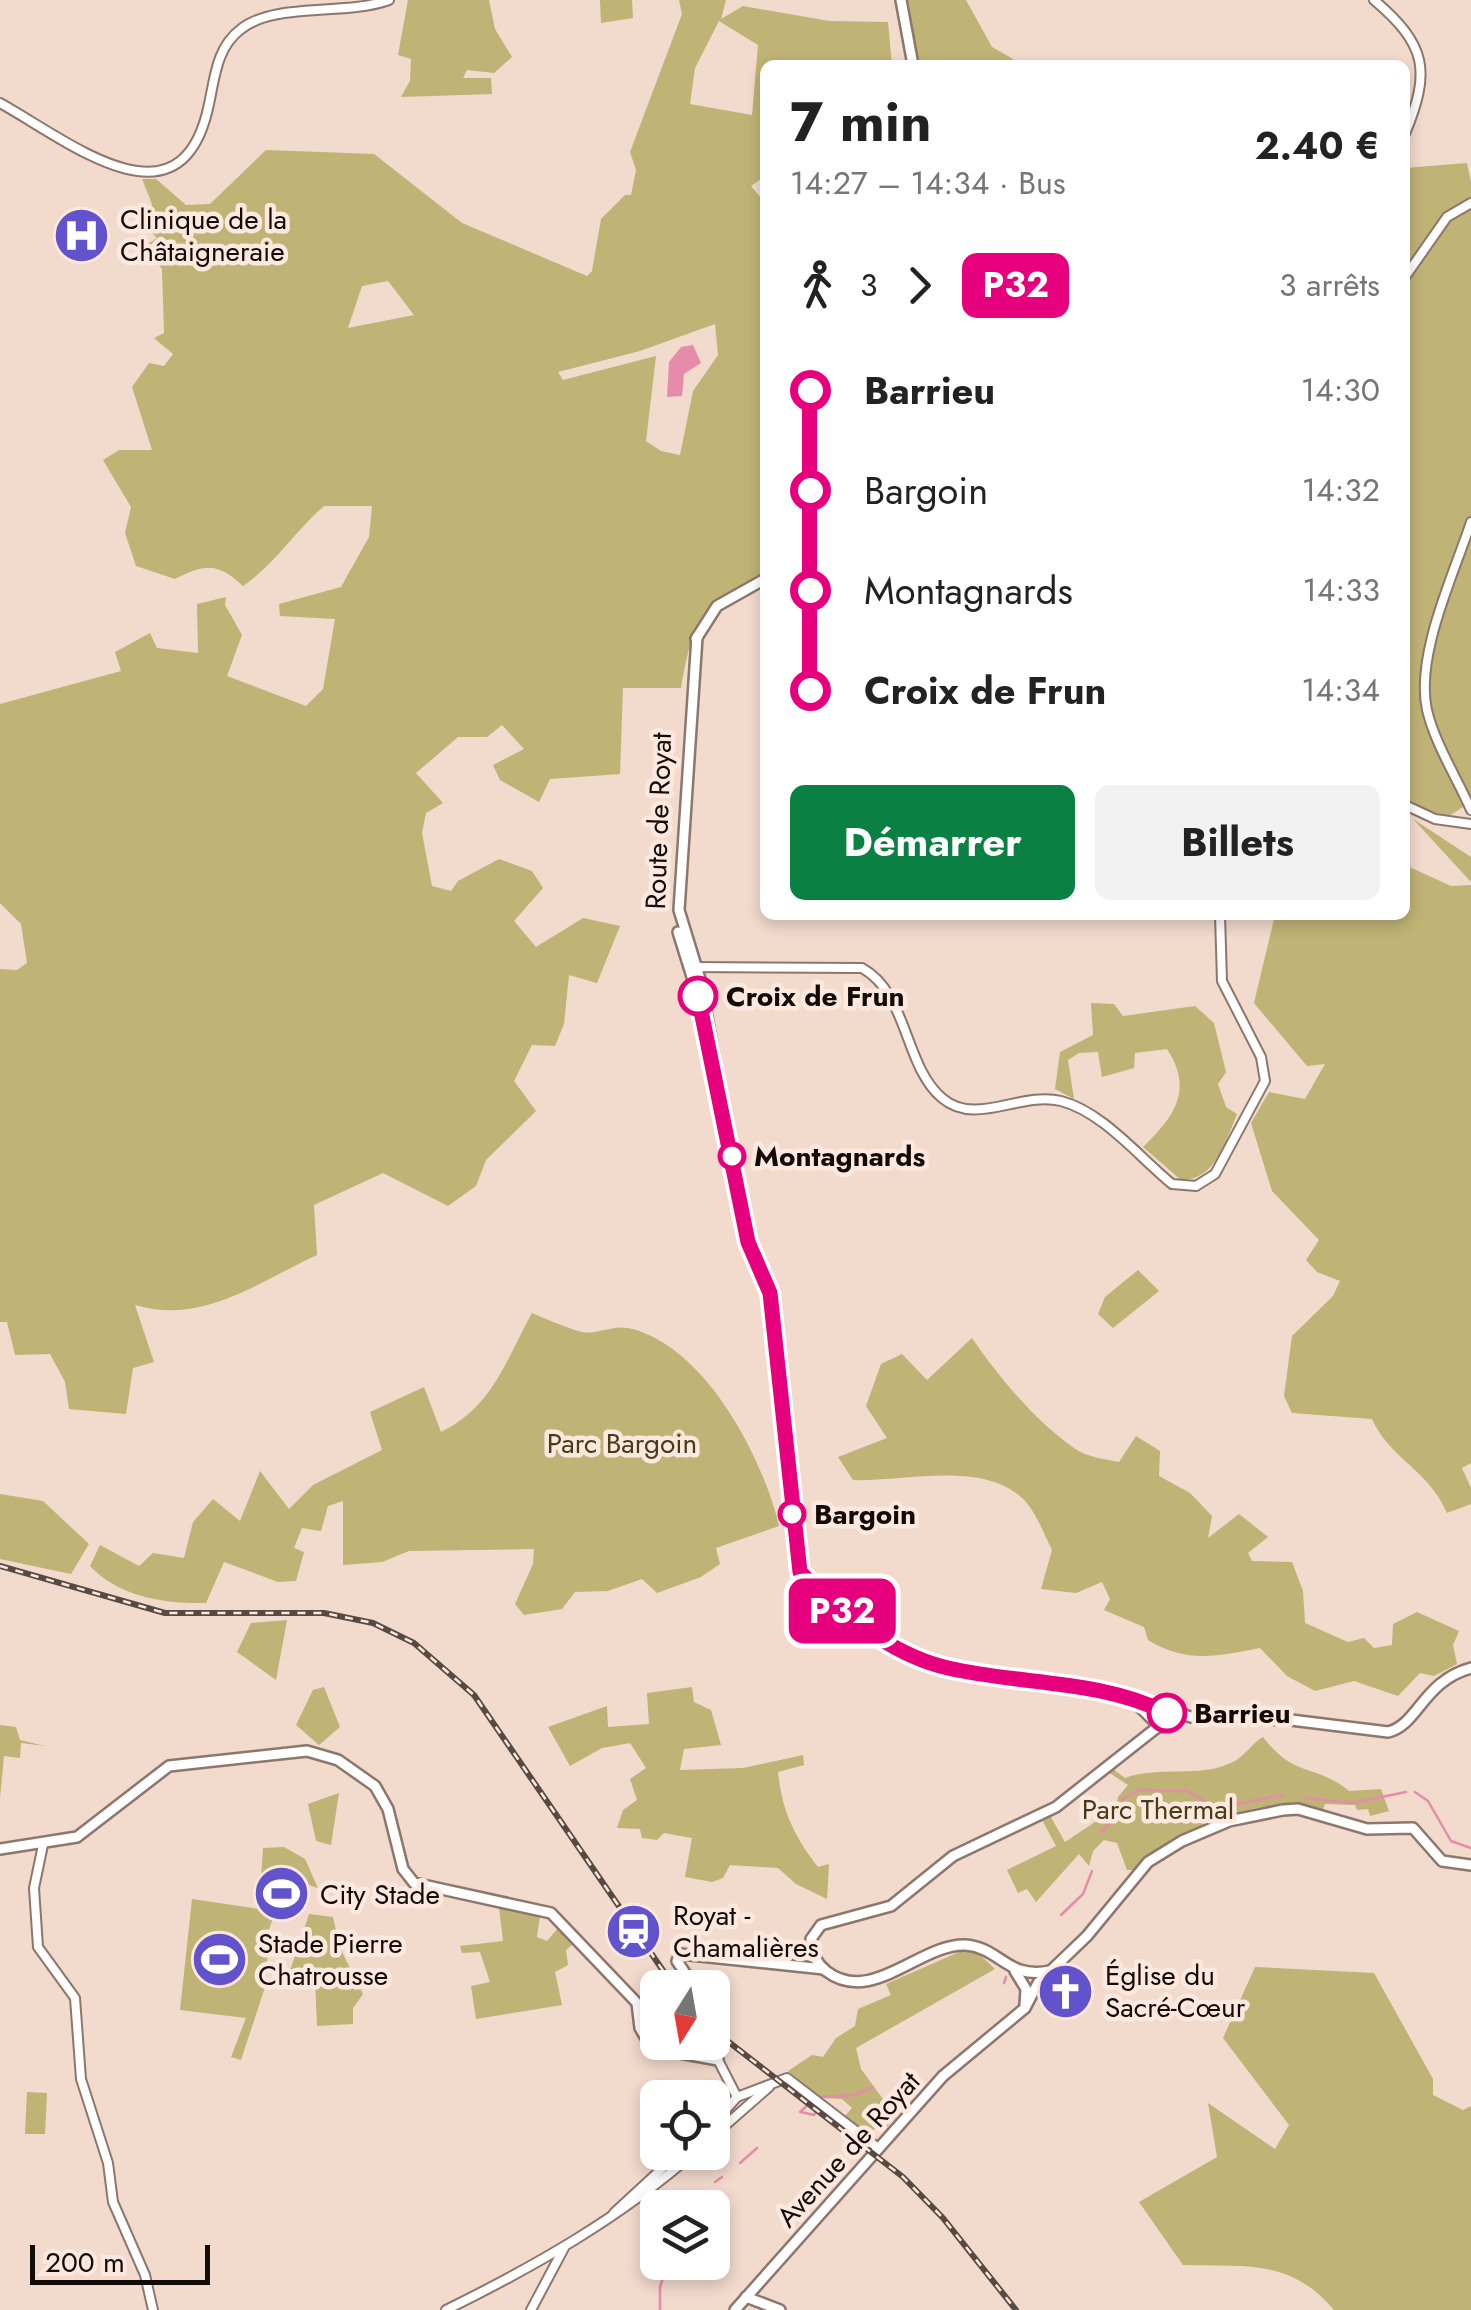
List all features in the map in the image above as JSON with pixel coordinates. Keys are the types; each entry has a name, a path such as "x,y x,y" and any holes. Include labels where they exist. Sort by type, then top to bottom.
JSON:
{"main road":[{"path":"901,0 913,60"},
{"name":"Route de Royat","path":"760,582 717,606 697,637 688,662 673,886 680,948 699,970 748,1242 770,1293 797,1562 818,1590 856,1622 924,1660 951,1669 1070,1682 1132,1700 1159,1718"},
{"path":"824,1969 811,1946 814,1930 891,1906 953,1856 1056,1807 1144,1737 1159,1718 1291,1720 1383,1732 1403,1726 1442,1678 1471,1668"},
{"path":"0,1848 64,1842 88,1830 169,1766 287,1751 320,1752 352,1768 375,1786 388,1810 404,1869 414,1882 551,1913 638,2006 640,2028"},
{"path":"683,1970 677,1961 680,1954 824,1969 865,1980 965,1945 979,1948 1030,1982 1052,1971 1148,1862 1200,1833 1240,1818 1298,1809 1355,1827 1413,1828 1442,1861 1471,1865"},
{"path":"806,1968 816,1958"},
{"name":"Avenue de Royat","path":"734,2310 943,2076 1025,2008 1030,1982"},
{"path":"749,2293 780,2310"}],"street":[{"path":"0,103 124,171 146,174 165,170 197,144 218,61 238,31 266,16 356,10 389,0"},
{"path":"1374,0 1407,30 1419,54 1422,86 1410,120"},
{"path":"1410,270 1447,217 1471,203"},
{"path":"1471,522 1431,648 1424,686 1429,716 1471,810"},
{"path":"1410,808 1435,820 1471,824"},
{"path":"699,970 862,968 882,986 932,1088 952,1106 979,1110 1028,1098 1071,1104 1091,1116 1172,1184 1192,1187 1218,1170 1265,1077 1262,1056 1222,981 1220,920"},
{"path":"42,1845 34,1888 38,1946 75,1998 81,2079 108,2163 113,2202 145,2275 152,2310"},
{"path":"718,2060 737,2097"},
{"path":"730,2105 737,2097 786,2078 880,2146"},
{"path":"730,2122 769,2087"},
{"path":"446,2310 551,2259 613,2215 661,2170"},
{"path":"613,2215 632,2207 674,2170"},
{"path":"531,2310 551,2259"}],"green space":[{"path":"408,0 489,0 495,29 512,57 494,73 467,70 463,78 491,78 492,94 401,97 410,81 411,59 398,55"},
{"path":"600,0 632,0 633,18 601,23"},
{"path":"679,0 726,0 721,19 743,6 829,21 888,22 892,60 760,60 760,180 751,186 760,197 760,575 726,595 703,616 691,643 681,688 623,688 620,774 550,779 539,802 500,780 493,765 524,749 502,725 487,737 458,737 416,773 443,803 426,813 422,833 432,886 451,891 458,881 499,859 532,871 543,888 514,921 536,947 583,918 620,926 597,983 569,975 564,1024 555,1046 532,1045 514,1081 536,1111 486,1160 476,1186 448,1206 383,1173 314,1205 317,1255 229,1298 206,1305 160,1310 135,1305 154,1362 133,1368 126,1414 69,1409 65,1382 50,1354 15,1355 7,1322 0,1322 0,969 17,970 27,963 21,924 0,903 0,704 121,671 115,652 150,633 157,648 198,653 197,604 226,597 225,605 242,635 227,676 306,706 323,689 335,619 280,616 279,604 341,587 369,537 372,506 324,506 243,586 218,569 203,568 175,579 136,566 125,533 131,507 103,460 119,450 152,450 132,387 149,363 164,366 173,354 154,338 164,333 162,269 143,247 157,238 147,227 152,204 142,179 156,179 186,205 210,204 266,150 374,154 462,223 587,276 592,271 601,219 625,195 631,195 636,170 630,152 682,14","holes":["719,21 758,45 752,115 690,104 695,68","388,281 414,315 348,328 362,286","715,324 718,355 693,391 680,455 661,451 646,441 656,356 563,380 558,372 640,351"]},
{"path":"907,0 966,0 992,47 1013,59 1012,60 917,60"},
{"path":"1467,163 1471,182 1471,802 1449,816 1425,811 1410,801 1410,168"},
{"path":"1413,819 1471,857 1471,882"},
{"path":"1410,867 1451,886 1471,885 1471,1463 1462,1468 1471,1488 1471,1504 1447,1513 1430,1485 1389,1444 1372,1419 1292,1413 1284,1396 1292,1336 1333,1296 1340,1281 1317,1272 1306,1260 1319,1240 1272,1191 1251,1123 1269,1092 1305,1099 1325,1064 1307,1066 1254,1003 1274,920 1410,920"},
{"path":"1091,1003 1114,1004 1123,1016 1195,1006 1214,1023 1226,1072 1218,1084 1226,1107 1237,1114 1218,1157 1203,1174 1181,1180 1143,1147 1164,1125 1177,1102 1179,1077 1167,1049 1135,1053 1134,1068 1102,1077 1098,1052 1079,1053 1068,1060 1074,1099 1055,1089 1060,1052 1093,1035"},
{"path":"1138,1270 1159,1291 1113,1328 1098,1314 1105,1297"},
{"name":"Parc Bargoin","path":"532,1313 582,1332 628,1328 656,1338 681,1356 705,1379 744,1437 779,1526 716,1548 720,1564 701,1577 657,1593 642,1579 608,1591 575,1592 562,1609 524,1615 515,1604 533,1564 534,1549 409,1551 382,1562 343,1565 343,1501 328,1506 321,1531 302,1528 294,1548 304,1552 296,1581 278,1582 224,1562 206,1603 175,1602 129,1592 90,1566 100,1545 139,1566 153,1553 184,1558 193,1522 213,1499 240,1521 260,1471 289,1509 313,1485 382,1450 370,1412 424,1387 441,1432 486,1396"},
{"path":"972,1338 1031,1411 1079,1451 1119,1462 1136,1436 1160,1451 1159,1476 1190,1493 1212,1516 1208,1538 1239,1514 1268,1537 1248,1553 1252,1561 1292,1562 1303,1591 1305,1623 1348,1642 1364,1638 1374,1648 1392,1645 1393,1624 1417,1612 1459,1631 1453,1645 1457,1664 1434,1676 1420,1673 1398,1696 1354,1681 1315,1691 1287,1676 1260,1648 1203,1656 1162,1648 1148,1640 1144,1627 1104,1610 1110,1599 1102,1582 1076,1593 1041,1589 1052,1550 1030,1507 1003,1485 962,1476 853,1480 838,1457 887,1438 866,1406 881,1364 902,1354 927,1380"},
{"path":"0,1494 43,1501 89,1544 71,1574 0,1559"},
{"path":"287,1620 276,1680 237,1652 251,1623"},
{"path":"324,1687 340,1727 319,1745 296,1725 313,1690"},
{"path":"692,1687 694,1702 711,1710 721,1745 684,1749 680,1770 743,1768 803,1755 804,1765 778,1772 780,1786 790,1822 802,1845 818,1867 829,1864 827,1899 796,1884 778,1868 730,1865 723,1878 712,1882 685,1877 692,1838 664,1833 657,1840 642,1838 640,1829 617,1828 623,1810 637,1800 630,1779 646,1768 630,1743 602,1748 570,1766 548,1727 607,1706 608,1727 649,1724 647,1693"},
{"path":"0,1725 16,1727 20,1740 45,1746 21,1743 20,1758 4,1756 0,1798"},
{"name":"Parc Thermal","path":"1263,1737 1285,1759 1349,1791 1381,1789 1389,1811 1370,1816 1368,1809 1357,1810 1355,1805 1325,1804 1322,1812 1274,1805 1249,1810 1200,1829 1136,1870 1127,1870 1117,1843 1104,1840 1093,1851 1089,1866 1079,1854 1036,1902 1027,1889 1018,1893 1007,1870 1056,1846 1040,1816 1048,1812 1065,1842 1116,1808 1118,1797 1128,1785 1105,1770 1109,1766 1125,1778 1152,1772 1207,1770 1237,1760"},
{"path":"339,1793 331,1845 316,1841 308,1804"},
{"name":"Stade Pierre Chatrousse","path":"284,1847 305,1859 318,1888 296,1881 284,1908 271,1904 269,1926 271,1910 277,1908 269,1929 266,1984 241,2060 231,2057 246,2018 180,2010 192,1899 259,1909 263,1848"},
{"path":"499,1907 540,1915 537,1937 547,1941 558,1928 572,1945 566,1950 568,1965 555,1972 562,2005 476,2019 471,1986 490,1982 480,1952 462,1953 460,1946 503,1941"},
{"path":"309,1914 333,1917 340,1948 363,1994 353,2008 353,2024 317,2026 315,1979 293,1982 290,1971"},
{"path":"966,1949 977,1952 995,1969 856,2048 861,2069 896,2117 887,2127 865,2131 845,2116 852,2108 842,2099 822,2098 788,2071 812,2055 823,2057 836,2038 855,2026 858,2009 891,1995 886,1984"},
{"path":"1255,1967 1374,1973 1433,2079 1433,2095 1463,2110 1471,2106 1471,2310 1334,2310 1301,2281 1283,2273 1247,2266 1183,2265 1139,2202 1217,2157 1208,2103 1275,2149 1289,2125 1223,2038"},
{"path":"27,2092 47,2093 45,2134 25,2134"}],"shaded area":[{"path":"693,345 701,363 684,374 682,396 667,397 669,362 681,347"}],"waterway":[{"path":"1101,1832 1120,1815 1123,1799 1139,1790 1187,1791 1217,1808 1283,1795"},
{"path":"1306,1798 1352,1803 1406,1792"},
{"path":"1415,1792 1428,1801 1451,1841 1471,1848"},
{"path":"1061,1915 1083,1894 1092,1871"},
{"path":"1004,1983 1006,1977"},
{"path":"817,2097 855,2095 873,2087"},
{"path":"800,2112 811,2102"},
{"path":"801,2112 814,2115 819,2107"},
{"path":"740,2163 757,2148"},
{"path":"715,2182 722,2177"},
{"path":"660,2310 662,2280"}],"railway":[{"path":"0,1566 165,1613 324,1613 373,1623 414,1643 474,1695 663,1970"},
{"path":"730,2043 903,2177 943,2218 1016,2310"}],"bus line":[{"name":"P32","path":"698,996 704,1008 748,1242 770,1293 800,1572 856,1622 924,1660 951,1669 1070,1682 1167,1713"}],"place":[{"name":"Clinique de la Châtaigneraie","path":"81,235"},
{"name":"Croix de Frun","path":"698,996"},
{"name":"Montagnards","path":"732,1156"},
{"name":"Bargoin","path":"792,1514"},
{"name":"Barrieu","path":"1167,1713"},
{"name":"City Stade","path":"281,1894"},
{"name":"Royat - Chamalières","path":"634,1931"},
{"name":"Stade Pierre Chatrousse","path":"219,1959"},
{"name":"Église du Sacré-Cœur","path":"1066,1991"}]}
